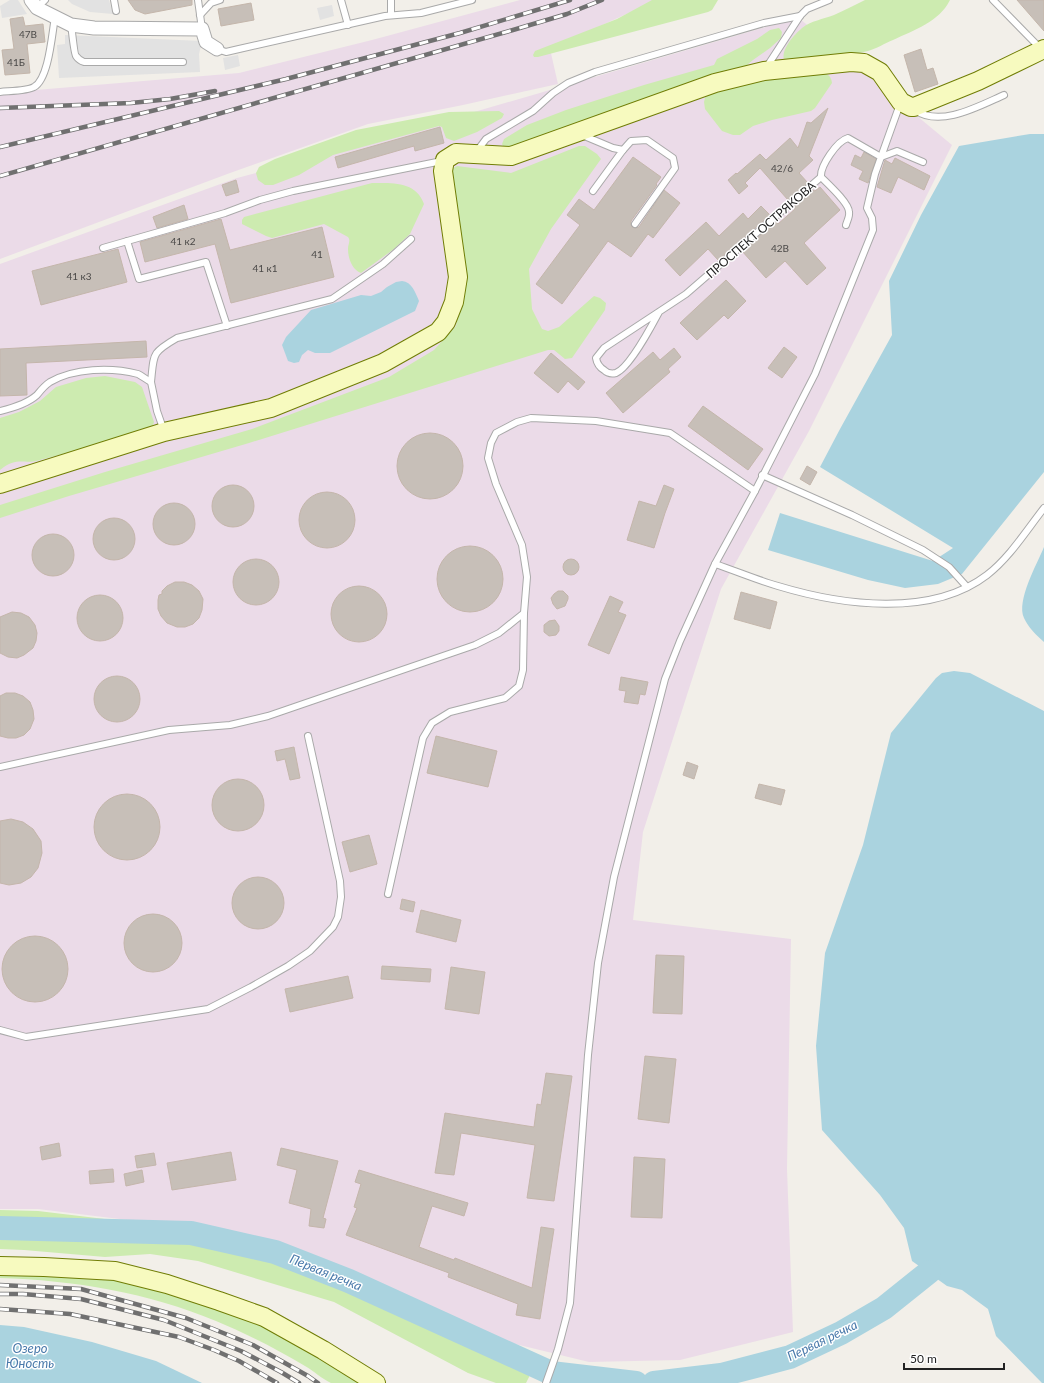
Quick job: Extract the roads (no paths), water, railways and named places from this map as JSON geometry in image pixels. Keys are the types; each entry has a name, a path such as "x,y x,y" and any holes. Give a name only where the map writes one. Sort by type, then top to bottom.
{"street":[{"path":"38,2 55,17 71,25 94,28 202,29 206,42 217,49"},
{"path":"0,484 164,432 271,408 383,363 438,332 446,322 454,302 458,277 443,171 445,160 456,154 511,156 715,83 764,71 832,64 864,63 880,72 906,104 919,106 978,81 1043,50"},
{"path":"0,1266 115,1271 167,1284 264,1317 323,1350 376,1383"}],"lane":[{"path":"114,0 116,11"},
{"path":"198,0 202,29"},
{"path":"200,15 212,3 220,0"},
{"path":"341,0 348,25"},
{"path":"391,0 391,14"},
{"path":"217,49 226,52 391,14 410,15 472,0"},
{"path":"764,71 800,16 807,9 829,0"},
{"path":"993,0 1043,50"},
{"path":"476,154 486,139 532,111 553,93 568,83 594,72 764,23 800,16"},
{"path":"0,92 32,88 38,84 45,72 55,17"},
{"path":"71,25 74,53 76,57 84,62 183,62"},
{"path":"546,1383 558,1350 570,1303 588,1055 598,963 614,877 665,679 715,564 755,491 815,374 874,230 872,218 867,208 875,174 881,157 906,104 916,112 933,117 958,114 1004,95"},
{"path":"577,133 613,148 623,150"},
{"name":"ПРОСПЕКТ ОСТРЯКОВА","path":"659,312 645,338 623,367 615,373 608,373 597,364 596,358 604,348 686,294 821,177 821,173 839,142 848,138 881,157"},
{"path":"593,191 631,141 647,140 673,158 675,168 634,224"},
{"path":"881,157 897,151 923,162"},
{"path":"103,248 225,213 293,190 445,160"},
{"path":"821,177 849,209 850,213 846,225"},
{"path":"164,432 157,411 151,382 154,356 161,348 177,338 332,299 383,264 410,239"},
{"path":"127,241 140,280 206,262 227,326"},
{"path":"0,411 16,407 36,395 43,386 61,377 74,373 108,369 139,375 151,382"},
{"path":"388,894 423,738 432,723 450,712 505,698 519,686 524,670 524,613 527,577 522,545 496,484 488,458 491,443 496,433 517,422 531,418 596,421 670,433 755,491"},
{"path":"762,476 852,515 923,550 949,567 967,587"},
{"path":"715,564 778,586 828,599 866,603 907,603 944,596 967,587 986,575 1010,553 1044,508"},
{"path":"0,767 169,730 230,725 268,716 475,645 499,633 524,613"},
{"path":"0,1030 26,1037 208,1009 251,987 310,951 333,927 338,917 341,897 340,881 308,736"}],"water":[{"path":"1030,134 1044,134 1044,472 962,574 938,584 905,588 868,580 768,550 780,513 933,561 953,548 820,467 892,335 889,281 921,215 959,146"},
{"path":"402,281 411,285 418,298 419,301 415,311 330,353 315,353 308,350 302,355 299,362 294,363 288,361 282,345 286,337 311,310 361,295 371,296 381,292 396,282"},
{"path":"1044,547 1044,642 1028,625 1022,611 1028,582"},
{"path":"954,671 970,673 1044,711 1044,1383 1042,1383 996,1336 988,1309 962,1290 947,1286 912,1261 904,1228 880,1195 822,1130 816,1046 825,953 863,845 891,733 936,678 942,673"},
{"name":"Озеро Юность","path":"0,1325 24,1327 92,1342 156,1361 202,1383 0,1383"}],"waterway":[{"name":"Первая речка","path":"0,1228 191,1233 275,1252 349,1281 551,1373 636,1383"},
{"name":"Первая речка","path":"654,1383 721,1375 790,1357 841,1333 884,1308 929,1272"}],"railway":[{"path":"0,147 286,79 460,33 570,0"},
{"path":"0,176 513,30 567,14 602,0"},
{"path":"0,108 131,103 170,99 215,91"},
{"path":"0,1285 81,1289 186,1318 253,1345 318,1383"},
{"path":"0,1294 23,1294 81,1299 164,1320 241,1351 299,1383"},
{"path":"0,1309 70,1314 179,1337 239,1361 277,1383"}]}
